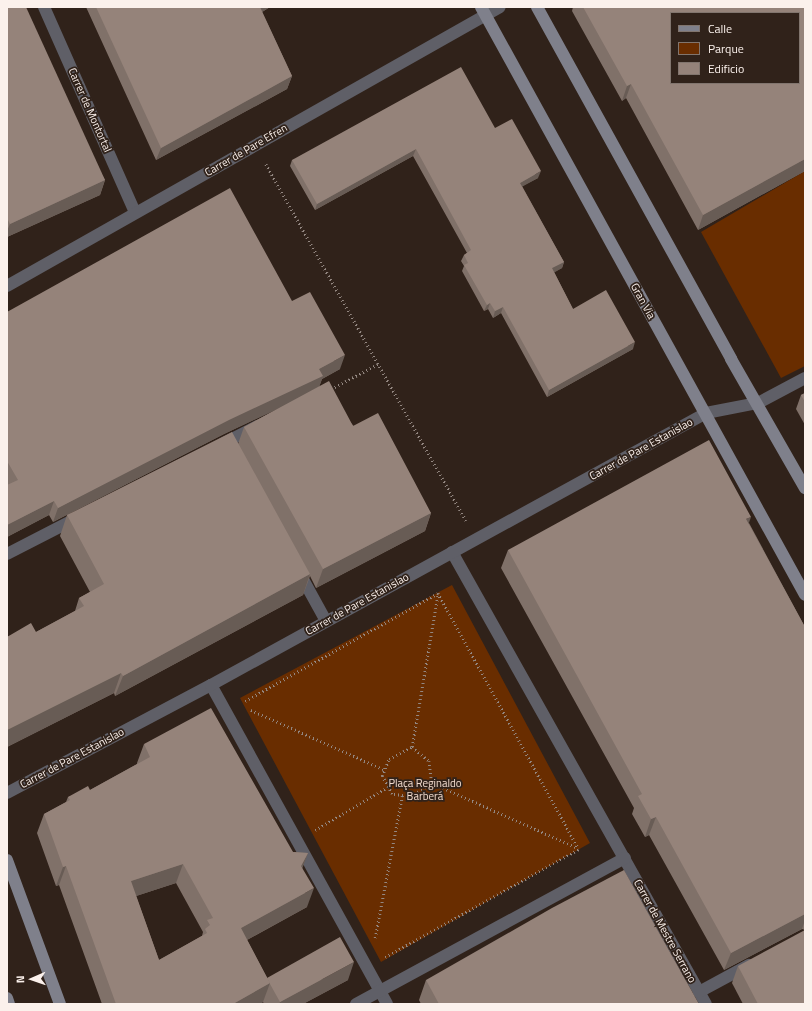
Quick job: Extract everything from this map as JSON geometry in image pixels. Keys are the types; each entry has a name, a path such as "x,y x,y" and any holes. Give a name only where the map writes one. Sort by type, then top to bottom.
{"street":[{"name":"Carrer de Montortal","path":"44,7 135,212"},
{"name":"Carrer de Pare Efren","path":"7,286 483,11 500,7"},
{"path":"537,7 731,359 758,403 805,488"},
{"name":"Gran Via","path":"483,11 805,595"},
{"name":"Carrer de Pare Estanislao","path":"7,793 211,685 706,413 758,403 805,378"},
{"path":"213,449 268,421"},
{"path":"227,441 234,455"},
{"path":"7,554 85,514"},
{"path":"356,1004 625,858 452,552"},
{"path":"292,559 326,622"},
{"path":"211,685 297,840 368,958 380,991 387,1004"},
{"name":"Carrer de Mestre Serrano","path":"625,858 706,1004"},
{"path":"7,860 60,1004"},
{"path":"699,992 759,960"},
{"path":"7,998 9,1004"}],"path":[{"path":"255,144 476,539"},
{"path":"330,390 378,364"},
{"path":"239,704 438,593"},
{"path":"412,747 438,593"},
{"path":"438,593 579,849"},
{"path":"246,708 385,770"},
{"path":"412,747 389,759 382,776 388,787 392,794 411,798 432,783"},
{"path":"412,747 429,761 432,783"},
{"path":"432,783 579,849"},
{"path":"297,840 388,787"},
{"path":"402,796 368,958 375,962 579,849"}],"green space":[{"path":"805,171 805,366 781,378 701,232"},
{"name":"Plaça Reginaldo Barberá","path":"452,585 590,843 381,962 240,698"}],"building":[{"path":"7,7 26,7 105,180 10,224 7,218"},
{"path":"96,7 260,7 292,76 161,148"},
{"path":"583,7 805,7 805,159 703,215 631,84 627,86"},
{"path":"461,67 495,128 512,119 541,171 520,183 564,262 552,268 573,309 606,290 635,342 549,390 503,307 495,311 490,303 487,305 464,265 468,263 464,255 471,250 416,149 317,204 292,160"},
{"path":"230,188 292,301 310,292 345,355 319,369 323,376 229,420 58,508 54,501 7,525 7,485 18,480 7,461 7,312"},
{"path":"329,381 353,426 378,413 431,513 323,569 244,427"},
{"path":"805,393 805,402 801,395"},
{"path":"232,432 310,574 123,676 121,673 7,730 7,637 31,623 36,632 84,606 79,598 104,584 67,515"},
{"path":"709,440 751,517 746,519 805,627 805,914 731,953 656,817 651,819 638,796 642,794 508,550"},
{"path":"211,708 293,852 308,853 301,866 314,888 241,928 270,983 233,1004 116,1004 66,866 63,867 44,814 70,800 68,797 88,786 90,790 150,757 144,744","holes":["183,864 213,918 207,920 210,925 205,929 207,933 159,960 131,881"]},
{"path":"624,870 699,1004 439,1004 426,980 552,908"},
{"path":"805,930 805,1004 758,1004 738,966"},
{"path":"340,937 354,962 280,1002 267,978"}]}
